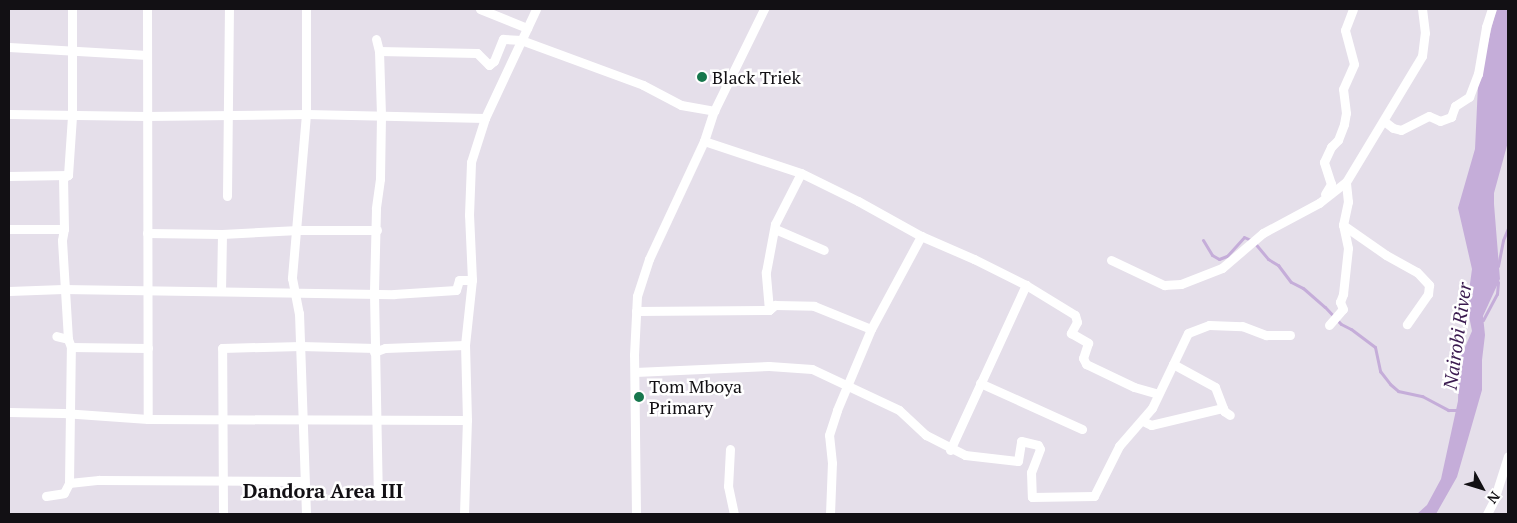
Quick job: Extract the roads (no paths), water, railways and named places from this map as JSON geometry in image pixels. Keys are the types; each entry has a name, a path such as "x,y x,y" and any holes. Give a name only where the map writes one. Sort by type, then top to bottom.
{"street":[{"path":"68,175 72,116 72,9"},
{"path":"146,9 149,292 148,418"},
{"path":"226,196 229,9"},
{"path":"306,9 306,114 298,230 293,255 294,292 299,313 301,346 306,514"},
{"path":"480,9 527,28"},
{"path":"464,514 467,420 465,345 472,280 469,215 470,162 485,118 536,9"},
{"path":"636,514 634,372 637,296 649,259 704,141 714,111 764,9"},
{"path":"1320,203 1331,184 1324,162 1331,147 1338,140 1346,113 1343,89 1354,64 1345,30 1354,9"},
{"path":"1111,260 1164,285 1181,284 1222,268 1263,233 1320,203 1346,182 1422,56 1425,33 1422,9"},
{"path":"1384,121 1393,128 1401,130 1429,116 1440,121 1451,117 1455,106 1469,97 1478,74 1486,27 1492,9"},
{"path":"376,39 379,51 381,115 374,293 378,496"},
{"path":"379,51 477,53 489,65 494,61 503,39 521,40 643,85 682,104 714,111"},
{"path":"9,47 147,55"},
{"path":"9,114 146,116 306,114 485,118"},
{"path":"704,141 801,173 858,201 921,236 974,259 1026,285 1076,317 1077,322 1071,333 1088,343 1083,358 1086,364 1134,387 1158,394"},
{"path":"769,310 766,272 775,229 801,173"},
{"path":"9,176 68,175"},
{"path":"46,496 64,493 69,483 69,343 63,289 62,240 64,230 63,178 68,175"},
{"path":"1334,321 1343,309 1340,302 1343,294 1348,248 1342,225 1348,202 1346,182"},
{"path":"1342,225 1386,255 1417,272 1429,285 1428,294 1407,324"},
{"path":"9,229 64,230"},
{"path":"775,229 824,250"},
{"path":"148,233 222,234 298,230 376,230"},
{"path":"220,291 222,234"},
{"path":"830,514 832,463 829,435 837,410 848,388 871,329 921,236"},
{"path":"9,291 63,289 149,292 220,291 394,294 456,290 459,280 472,280"},
{"path":"950,450 1026,285"},
{"path":"636,311 769,310 775,305 814,306 871,329"},
{"path":"634,372 769,366 812,369 848,388 899,410 926,435 950,450 965,455 1018,461 1021,441 1038,445 1040,449 1031,472 1032,497 1094,496 1119,446 1135,425 1143,420 1158,394 1188,333 1209,324 1242,326 1266,335 1290,336"},
{"path":"56,336 69,343 148,348"},
{"path":"223,514 224,418 222,348 301,346 374,350 465,345"},
{"path":"1143,420 1151,425 1226,412 1215,387 1173,364"},
{"path":"980,383 1082,429"},
{"path":"9,412 148,418 467,420"},
{"path":"730,449 728,486 734,514"},
{"path":"1487,514 1494,500 1508,456"},
{"path":"69,483 100,480 304,481"}],"waterway":[{"path":"1498,266 1503,240 1508,228"},
{"path":"1203,240 1212,255 1219,259 1227,256 1244,237 1253,241 1268,259 1278,265 1291,282 1303,288 1341,324 1375,347 1380,371 1398,391 1422,396 1448,410 1461,410"},
{"path":"1483,320 1497,294 1498,282"}],"place":[{"name":"Black Triek","path":"702,77"},
{"name":"Tom Mboya Primary","path":"639,397"}],"district":[{"name":"Dandora Area III","path":"323,490"}],"water label":[{"name":"Nairobi River","path":"1457,336"}]}
